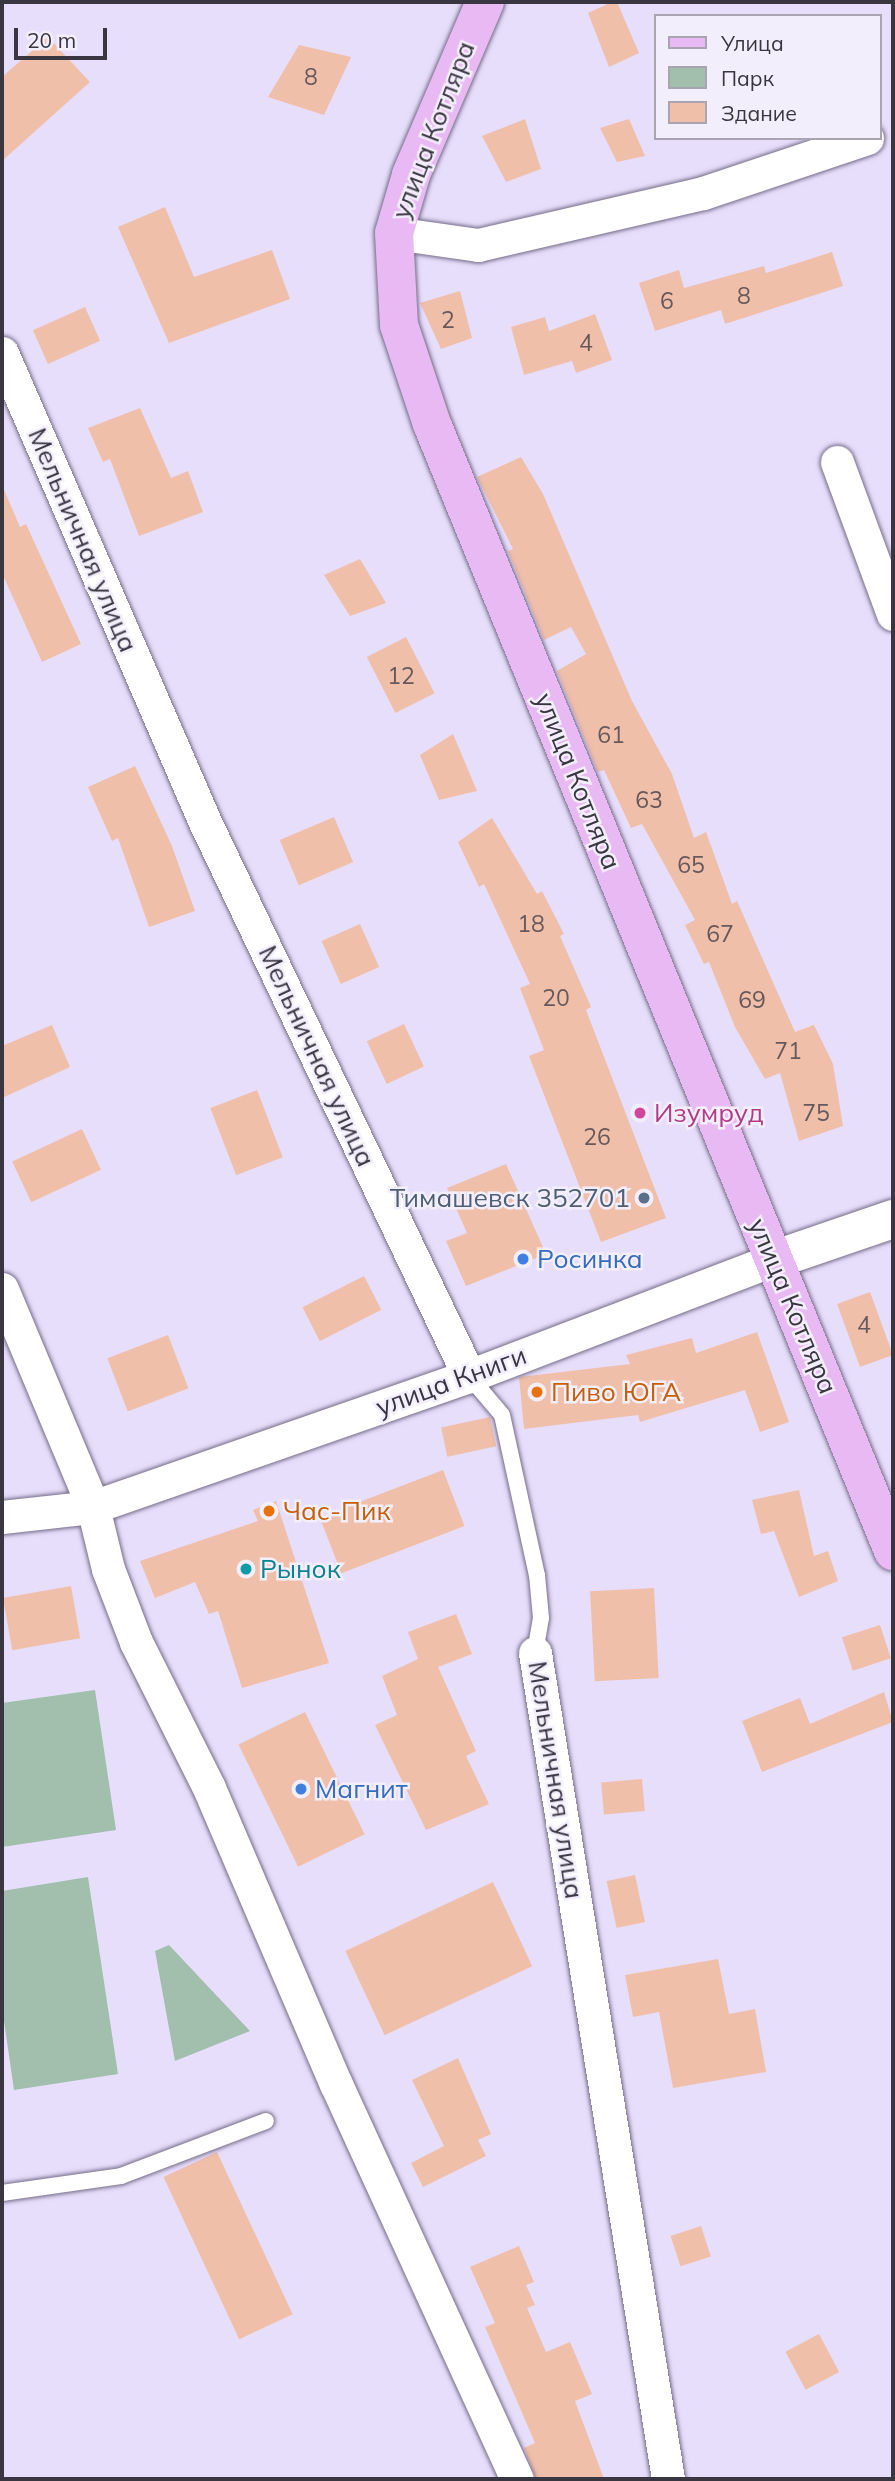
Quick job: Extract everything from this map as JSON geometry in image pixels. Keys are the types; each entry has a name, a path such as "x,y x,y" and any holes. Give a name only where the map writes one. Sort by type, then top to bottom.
{"main road":[{"name":"улица Котляра","path":"485,2 411,175 394,233 400,325 432,424 893,1551"}],"street":[{"path":"394,233 478,245 703,193 861,140"},
{"name":"Мельничная улица","path":"2,353 205,822 469,1376"},
{"path":"837,462 893,614"},
{"name":"улица Книги","path":"2,1517 93,1507 469,1376 773,1260 893,1219"},
{"path":"2,1289 93,1507 108,1569 136,1642 209,1788 336,2084 517,2479"},
{"name":"Мельничная улица","path":"535,1653 668,2479"}],"lane":[{"name":"Мельничная улица","path":"469,1376 502,1415 537,1574 541,1618 535,1653"},
{"path":"2,2193 121,2176 266,2121"}],"green space":[{"path":"95,1690 116,1830 2,1847 2,1703"},
{"path":"88,1877 118,2074 14,2090 2,2007 2,1891"},
{"path":"169,1945 250,2031 175,2061 155,1951"}],"building":[{"path":"617,2 639,53 609,67 588,13"},
{"path":"48,37 90,82 2,161 2,77"},
{"path":"299,45 351,57 324,115 268,97"},
{"path":"525,119 541,169 506,182 482,136"},
{"path":"629,119 645,156 617,162 600,128"},
{"path":"165,207 194,277 272,250 290,299 169,343 118,227"},
{"path":"832,252 843,286 725,324 721,310 655,331 639,283 679,270 684,288 764,266 766,273"},
{"path":"460,291 472,338 441,349 420,303"},
{"path":"85,307 100,341 48,364 33,330"},
{"path":"595,314 612,360 576,373 572,361 524,375 511,327 545,317 549,331"},
{"path":"140,408 171,478 188,471 203,512 139,536 110,459 103,462 88,428"},
{"path":"521,457 543,494 632,701 672,774 694,838 706,832 732,904 737,901 795,1032 814,1025 833,1064 843,1126 799,1141 780,1073 765,1079 735,1027 709,962 704,964 685,925 695,920 642,824 631,828 604,770 598,772 557,671 586,654 571,627 544,640 508,551 513,549 477,477"},
{"path":"2,485 20,527 26,524 81,644 42,662 2,573"},
{"path":"360,559 386,603 350,616 324,575"},
{"path":"406,637 435,693 395,713 367,657"},
{"path":"453,734 477,791 439,800 420,755"},
{"path":"135,766 172,846 195,911 149,927 118,838 112,841 88,787"},
{"path":"334,817 353,862 299,885 280,840"},
{"path":"492,818 537,894 542,891 564,934 560,936 591,1007 586,1010 666,1218 601,1242 529,1056 544,1050 520,988 530,984 484,884 479,887 458,842"},
{"path":"360,924 379,967 341,984 322,941"},
{"path":"404,1024 424,1067 387,1084 367,1041"},
{"path":"52,1025 70,1067 2,1098 2,1046"},
{"path":"257,1090 283,1157 236,1175 210,1108"},
{"path":"82,1129 101,1170 31,1202 12,1162"},
{"path":"506,1164 546,1254 466,1286 446,1241 467,1233 447,1188"},
{"path":"364,1276 381,1310 320,1341 303,1307"},
{"path":"870,1292 893,1355 860,1367 837,1304"},
{"path":"757,1332 789,1422 760,1432 745,1390 640,1422 638,1415 524,1429 519,1377 630,1364 626,1355 692,1338 696,1353"},
{"path":"168,1335 188,1388 128,1412 107,1358"},
{"path":"490,1417 496,1446 447,1457 441,1427"},
{"path":"443,1470 465,1526 341,1573 320,1517"},
{"path":"799,1490 814,1556 828,1551 838,1581 799,1597 774,1531 761,1534 752,1500"},
{"path":"276,1501 329,1663 242,1688 218,1611 209,1614 195,1582 155,1598 140,1561 258,1521 253,1510"},
{"path":"71,1586 80,1638 12,1650 3,1598"},
{"path":"654,1588 659,1678 595,1681 590,1591"},
{"path":"456,1614 472,1654 438,1667 476,1751 466,1756 489,1804 426,1830 375,1725 397,1715 382,1676 418,1659 408,1632"},
{"path":"880,1625 891,1658 853,1671 842,1637"},
{"path":"884,1692 893,1722 762,1772 742,1721 800,1698 810,1724"},
{"name":"Магнит","path":"305,1712 365,1834 298,1867 238,1744"},
{"path":"642,1779 645,1811 604,1814 601,1783"},
{"path":"635,1875 645,1922 617,1928 607,1881"},
{"path":"493,1882 532,1966 385,2035 345,1951"},
{"path":"718,1959 729,2014 755,2009 766,2072 673,2088 659,2012 633,2017 625,1975"},
{"path":"458,2058 491,2134 478,2140 486,2156 423,2187 411,2163 444,2146 412,2080"},
{"path":"217,2152 293,2314 239,2339 164,2177"},
{"path":"701,2226 711,2256 680,2266 671,2236"},
{"path":"519,2246 534,2282 526,2285 535,2305 527,2308 546,2352 570,2342 592,2394 575,2401 604,2479 536,2479 524,2448 535,2443 485,2327 495,2323 470,2267"},
{"path":"819,2334 839,2372 806,2390 785,2352"}],"place":[{"name":"Изумруд","path":"640,1113"},
{"name":"Тимашевск 352701","path":"644,1198"},
{"name":"Росинка","path":"523,1259"},
{"name":"Пиво ЮГА","path":"537,1392"},
{"name":"Час-Пик","path":"269,1511"},
{"name":"Рынок","path":"246,1569"},
{"name":"Магнит","path":"301,1789"}]}
